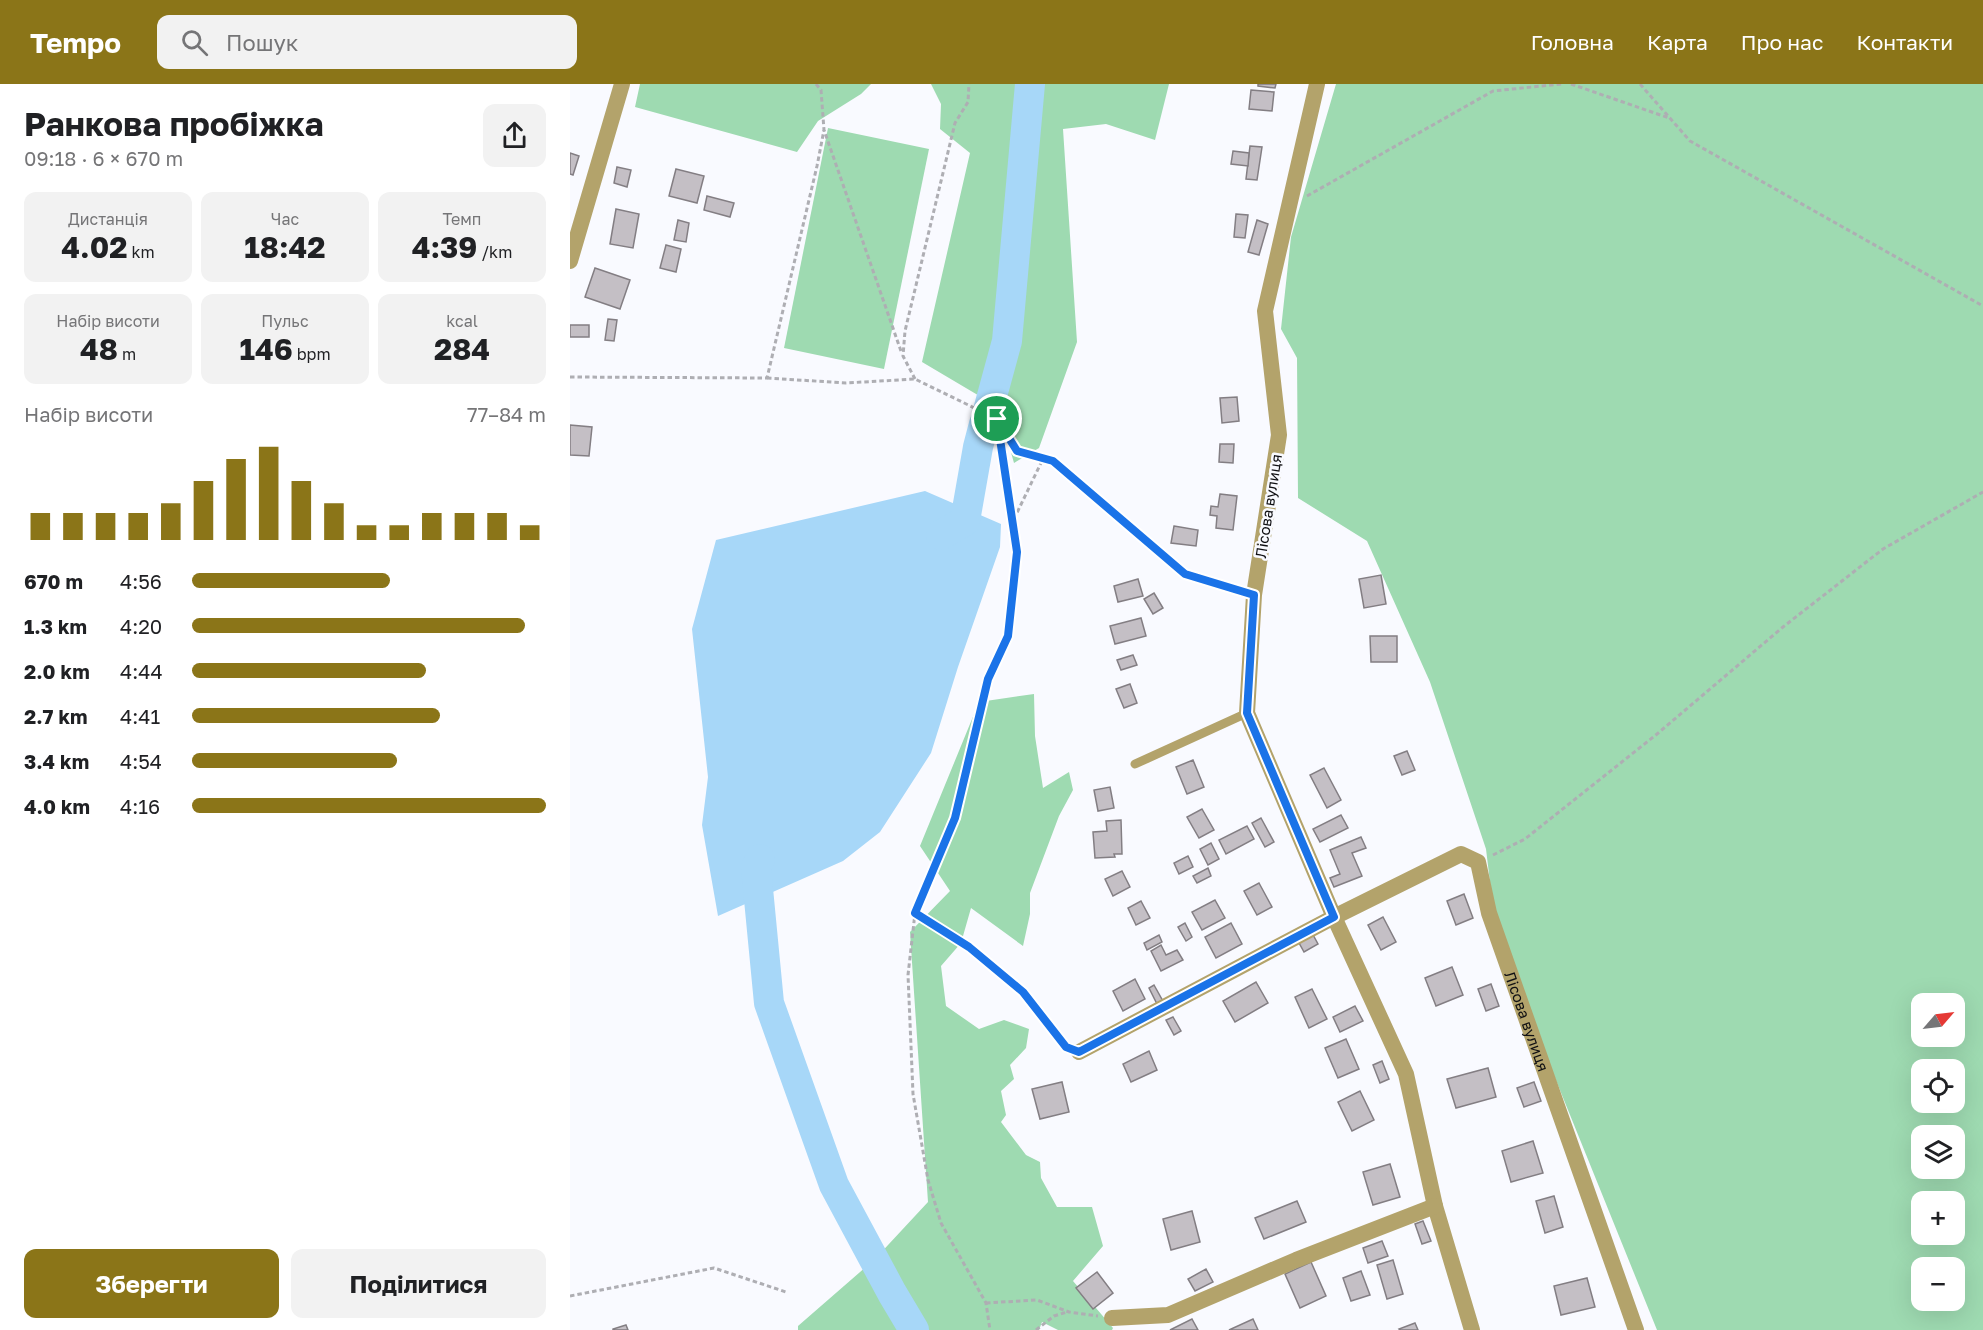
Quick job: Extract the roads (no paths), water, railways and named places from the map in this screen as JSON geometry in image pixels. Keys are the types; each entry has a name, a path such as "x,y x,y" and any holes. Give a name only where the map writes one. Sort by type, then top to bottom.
{"street":[{"path":"570,261 622,84"},
{"name":"Лісова вулиця","path":"1317,84 1265,311 1279,435 1254,595 1247,713 1334,917 1406,1074 1435,1206 1472,1330"},
{"name":"Лісова вулиця","path":"1334,917 1461,854 1478,862 1490,914 1636,1330"},
{"path":"1079,1052 1334,917"},
{"path":"1112,1318 1168,1315 1296,1260 1435,1206"}],"lane":[{"path":"1053,461 1185,574 1254,595"},
{"path":"1135,764 1247,713"}],"water":[{"path":"925,491 1001,524 1000,547 931,753 880,832 843,861 718,916 702,825 708,777 692,629 716,540"}],"waterway":[{"path":"989,407 1007,341 1030,84"},
{"path":"941,535 965,521 984,424"},
{"path":"760,859 756,868 769,1003 834,1185 914,1330"}]}
